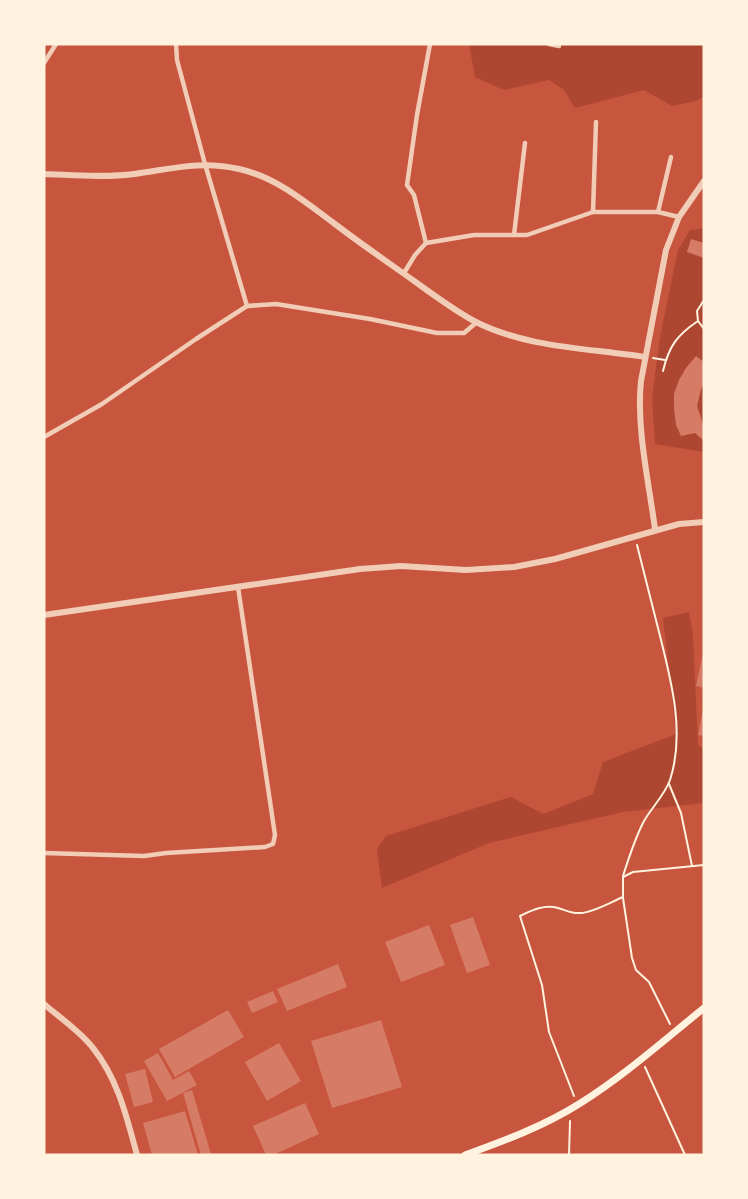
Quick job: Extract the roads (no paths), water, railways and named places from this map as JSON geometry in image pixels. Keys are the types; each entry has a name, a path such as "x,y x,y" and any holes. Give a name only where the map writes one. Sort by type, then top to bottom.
{"main road":[{"path":"465,1155 511,1137 578,1105 614,1081 704,1008"}],"street":[{"path":"44,63 56,44"},
{"path":"176,44 177,60 205,164 247,306"},
{"path":"426,243 414,195 407,185 430,44"},
{"path":"549,44 559,46"},
{"path":"593,212 596,122"},
{"path":"514,235 525,143"},
{"path":"658,212 671,158"},
{"path":"44,174 106,176 205,164 239,169 268,179 300,197 404,274 477,322 548,344 645,357"},
{"path":"655,529 639,409 640,388 666,250 679,217 704,181"},
{"path":"404,274 426,243 474,235 527,235 593,212 658,212 679,217"},
{"path":"44,437 135,383 247,306 276,303 437,333 464,333 477,322"},
{"path":"44,615 384,567 466,570 514,567 555,559 655,529 704,523"},
{"path":"44,853 144,856 265,848 273,844 275,835 238,587"},
{"path":"44,1003 93,1048 105,1067 127,1117 137,1155"}]}
